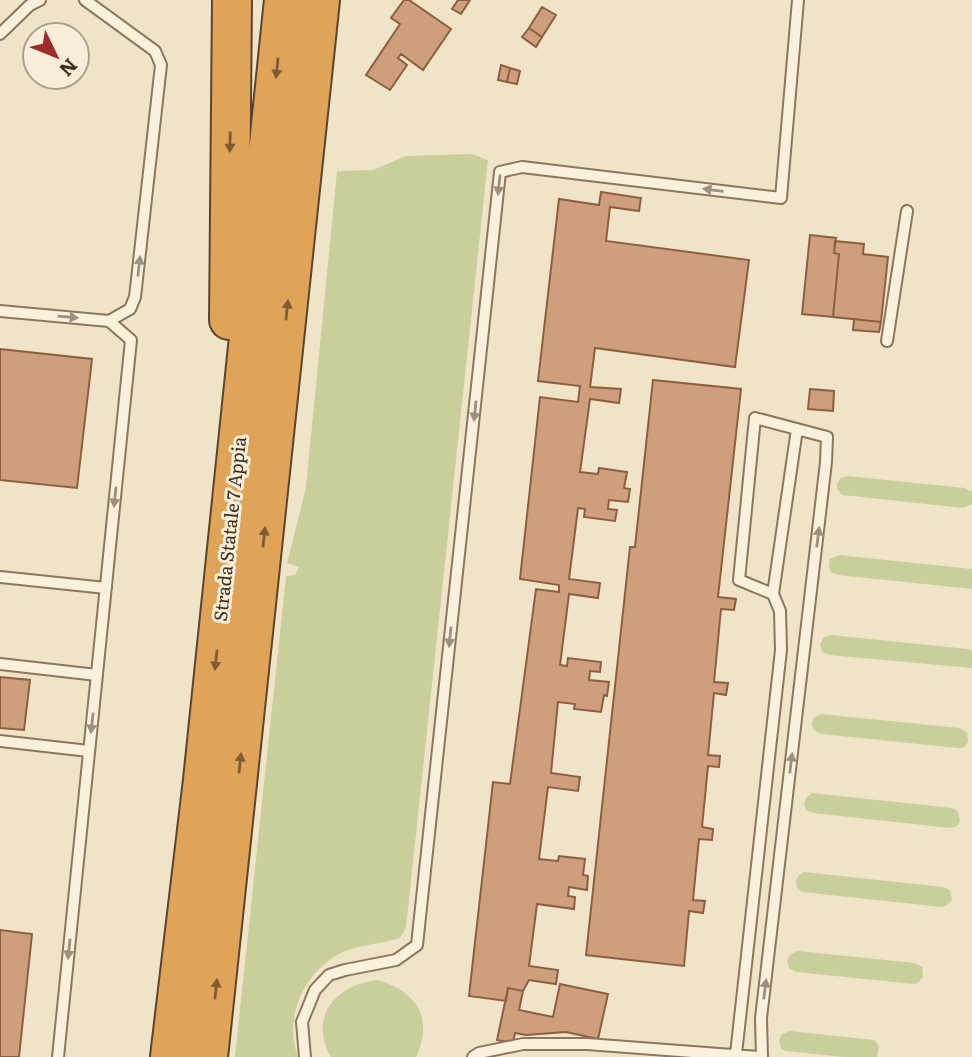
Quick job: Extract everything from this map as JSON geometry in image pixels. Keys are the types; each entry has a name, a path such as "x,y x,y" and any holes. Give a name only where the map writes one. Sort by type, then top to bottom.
{"highway":[{"path":"231,515 228,370 232,0"},
{"name":"Strada Statale 7 Appia","path":"170,1057 203,780 284,0"},
{"name":"Strada Statale 7 Appia","path":"208,1057 320,0"}],"lane":[{"path":"0,34 30,5 40,0"},
{"path":"0,311 109,321 130,309 135,297 161,65 155,51 85,0"},
{"path":"305,1057 303,1022 315,989 329,975 396,960 417,945 500,172 522,167 781,198 798,0"},
{"path":"887,341 907,211"},
{"path":"58,1057 131,340 109,321"},
{"path":"473,1057 479,1053 523,1044 587,1044 760,1057 761,1018 827,437 755,418 739,580 773,594"},
{"path":"736,1054 781,650 780,611 773,594 797,429"},
{"path":"0,577 106,587"},
{"path":"0,664 97,675"},
{"path":"0,741 89,751"}],"green space":[{"path":"472,154 488,160 406,928 400,938 337,955 314,974 299,1000 295,1014 294,1043 298,1057 235,1057 286,576 295,575 299,567 287,563 306,487 337,171 373,170 406,156"},
{"path":"848,476 965,488 972,492 972,504 963,508 843,495 837,485 841,478"},
{"path":"839,555 972,569 972,589 838,575 831,572 829,567 830,559"},
{"path":"831,635 968,649 972,651 972,668 829,655 822,652 820,644 824,637"},
{"path":"820,714 960,728 967,732 968,742 963,748 958,748 821,734 812,726 814,718"},
{"path":"812,793 952,808 958,811 960,821 957,826 950,828 813,813 806,810 804,805 806,798"},
{"path":"804,872 943,887 950,890 952,900 941,907 802,892 796,882 798,876"},
{"path":"798,951 915,963 922,967 923,977 913,984 796,972 789,968 787,960 791,954"},
{"path":"377,980 402,991 418,1008 423,1030 416,1057 331,1057 323,1028 330,1005 349,988"},
{"path":"790,1031 874,1040 879,1046 877,1057 843,1057 785,1051 779,1040 782,1034"}],"building":[{"path":"404,0 409,0 451,29 423,70 401,54 398,58 407,65 390,90 366,75 400,24 391,18"},
{"path":"458,0 470,0 461,14 452,9"},
{"path":"542,7 556,15 542,37 529,28"},
{"path":"529,28 542,37 536,47 522,37"},
{"path":"501,65 510,68 507,82 498,80"},
{"path":"510,68 520,71 517,84 507,82"},
{"path":"601,192 641,198 639,211 610,207 606,241 749,260 735,367 595,348 590,387 621,389 619,403 590,399 580,472 598,474 599,468 627,472 624,488 630,489 628,502 609,500 608,509 617,510 615,521 584,517 585,509 578,508 569,579 600,583 598,598 569,594 560,665 567,666 568,658 601,662 600,672 590,671 589,680 609,682 601,712 574,709 575,704 558,702 551,773 580,777 578,791 548,787 539,859 558,861 559,856 585,859 583,875 588,876 587,890 569,887 568,896 575,897 574,909 537,904 529,966 558,970 556,984 529,980 523,991 508,988 506,1001 469,996 493,782 510,784 536,589 559,592 559,585 520,579 540,397 578,402 580,386 538,381 559,199 599,205"},
{"path":"810,235 836,238 834,253 839,254 833,317 802,314"},
{"path":"835,241 864,244 863,254 888,257 881,322 833,317 839,254 834,253"},
{"path":"854,319 881,322 879,332 853,330"},
{"path":"0,349 92,359 77,488 0,480"},
{"path":"653,380 741,389 718,597 736,599 734,610 721,609 714,682 728,683 726,695 714,693 708,755 720,756 719,767 708,766 702,827 713,829 712,840 699,839 693,900 705,901 703,913 689,911 684,966 586,955 630,547 635,547"},
{"path":"810,389 834,391 833,411 808,409"},
{"path":"0,677 30,680 24,730 0,728"},
{"path":"0,930 32,934 19,1057 0,1057"},
{"path":"560,984 608,994 598,1039 566,1032 526,1035 515,1033 513,1043 497,1040 508,988 523,991 519,1010 553,1017"}]}
